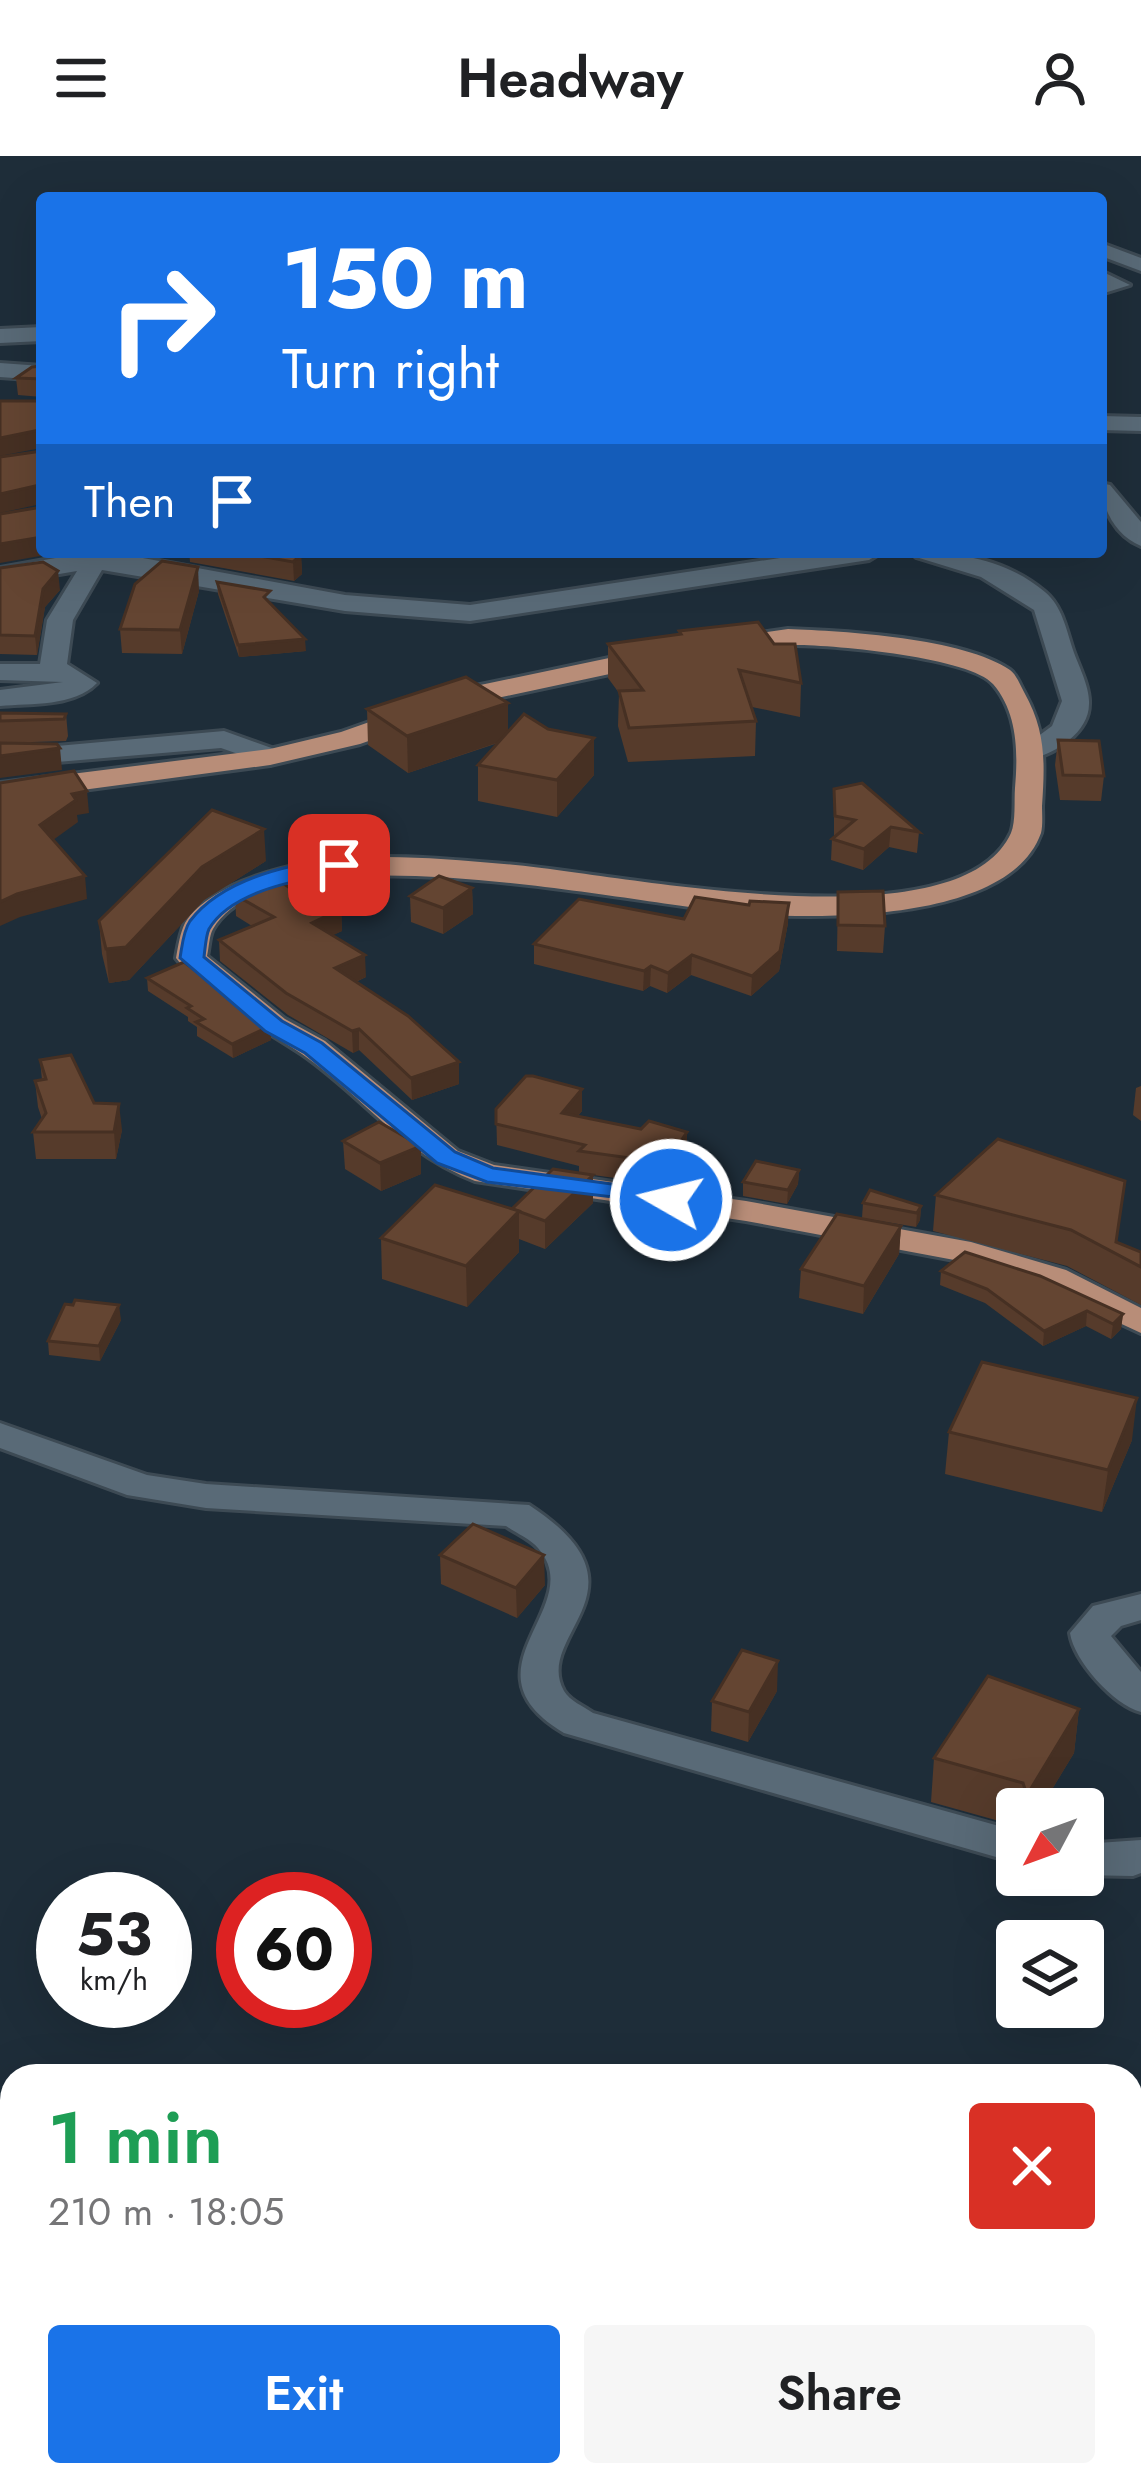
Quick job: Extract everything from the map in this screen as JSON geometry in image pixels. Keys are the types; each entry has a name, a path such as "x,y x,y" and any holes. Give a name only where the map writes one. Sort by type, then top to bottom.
{"main road":[{"path":"0,792 271,757 350,738 476,694 686,651 788,638 850,639 954,657 1002,676 1025,718 1032,752 1026,832 1004,861 967,886 891,903 751,905 509,873 339,865 303,869 236,894 199,926 191,958 274,1026 314,1048 446,1158 487,1174 746,1211 971,1253 1053,1278 1141,1322"}],"street":[{"path":"1107,251 1141,265"},
{"path":"0,337 36,334"},
{"path":"0,370 36,373"},
{"path":"1107,423 1141,424"},
{"path":"1107,497 1141,538"},
{"path":"0,576 95,561 159,566 345,603 470,613 830,558"},
{"path":"943,558 998,576 1035,595 1046,607 1076,701 1075,716 1053,742 1032,752"},
{"path":"52,672 60,620 95,561"},
{"path":"0,672 73,674 83,685 65,692 0,698"},
{"path":"0,754 57,754 224,739 271,757"},
{"path":"0,1436 141,1486 206,1496 515,1514 537,1525 556,1544 569,1576 564,1616 543,1649 537,1675 547,1702 578,1723 996,1841"},
{"path":"1141,1607 1107,1616 1090,1633 1092,1645 1141,1698"},
{"path":"1104,1860 1141,1856"}],"building":[{"path":"36,367 36,379 16,378"},
{"path":"0,401 36,401 36,431 0,438"},
{"path":"36,452 36,486 0,494 0,457"},
{"path":"36,508 36,538 0,544 0,514"},
{"path":"162,561 198,567 180,630 120,629 135,584"},
{"path":"43,562 58,571 43,589 35,636 0,635 0,568"},
{"path":"217,582 270,591 264,597 305,639 238,645"},
{"path":"758,622 774,644 795,644 801,683 739,670 756,721 629,728 619,691 643,690 608,644"},
{"path":"466,677 508,703 407,736 367,709"},
{"path":"0,713 66,714 64,719 0,721"},
{"path":"524,714 548,729 594,738 557,780 478,765"},
{"path":"1058,740 1099,741 1104,776 1063,775"},
{"path":"0,743 57,744 60,748 0,756"},
{"path":"74,771 87,791 72,794 76,800 40,825 85,876 0,902 0,783"},
{"path":"862,783 919,832 891,827 864,849 832,839 855,820 835,816 834,789"},
{"path":"212,810 264,829 202,867 126,947 106,949 99,921"},
{"path":"272,876 299,894 306,891 341,909 312,923 365,955 335,968 408,1016 459,1062 411,1078 359,1029 352,1031 286,993 219,940 274,917 235,895"},
{"path":"439,876 472,888 443,908 410,896"},
{"path":"883,891 885,926 838,925 838,892"},
{"path":"695,897 749,905 750,901 789,903 780,951 752,976 692,955 668,973 534,944 579,899 684,919"},
{"path":"184,962 270,1026 232,1044 196,1022 204,1019 187,1008 191,1006 147,978"},
{"path":"71,1055 94,1103 119,1104 114,1132 33,1132 46,1113 35,1081 46,1079 40,1060"},
{"path":"526,1076 582,1089 562,1113 641,1129 649,1121 687,1132 666,1163 579,1151 585,1145 496,1124 496,1109"},
{"path":"379,1122 421,1146 380,1163 343,1141"},
{"path":"998,1139 1125,1181 1116,1242 1141,1252 1141,1267 1071,1230 936,1195"},
{"path":"756,1161 799,1170 788,1190 743,1182"},
{"path":"553,1169 593,1175 545,1221 512,1209"},
{"path":"435,1185 519,1211 466,1266 381,1238"},
{"path":"870,1190 921,1206 917,1213 863,1203"},
{"path":"837,1214 901,1226 864,1286 801,1269"},
{"path":"965,1252 1040,1276 1123,1314 1113,1324 1087,1311 1044,1331 987,1289 941,1271"},
{"path":"75,1300 119,1305 99,1346 48,1341 65,1304 73,1305"},
{"path":"982,1362 1137,1398 1108,1470 949,1432"},
{"path":"473,1524 544,1555 516,1588 440,1555"},
{"path":"742,1650 778,1661 749,1712 712,1701"},
{"path":"988,1676 1079,1709 1031,1788 934,1758"}],"route":[{"path":"339,865 303,869 236,894 199,926 191,958 218,985 274,1026 314,1048 446,1158 487,1174 545,1185 671,1200"}]}
